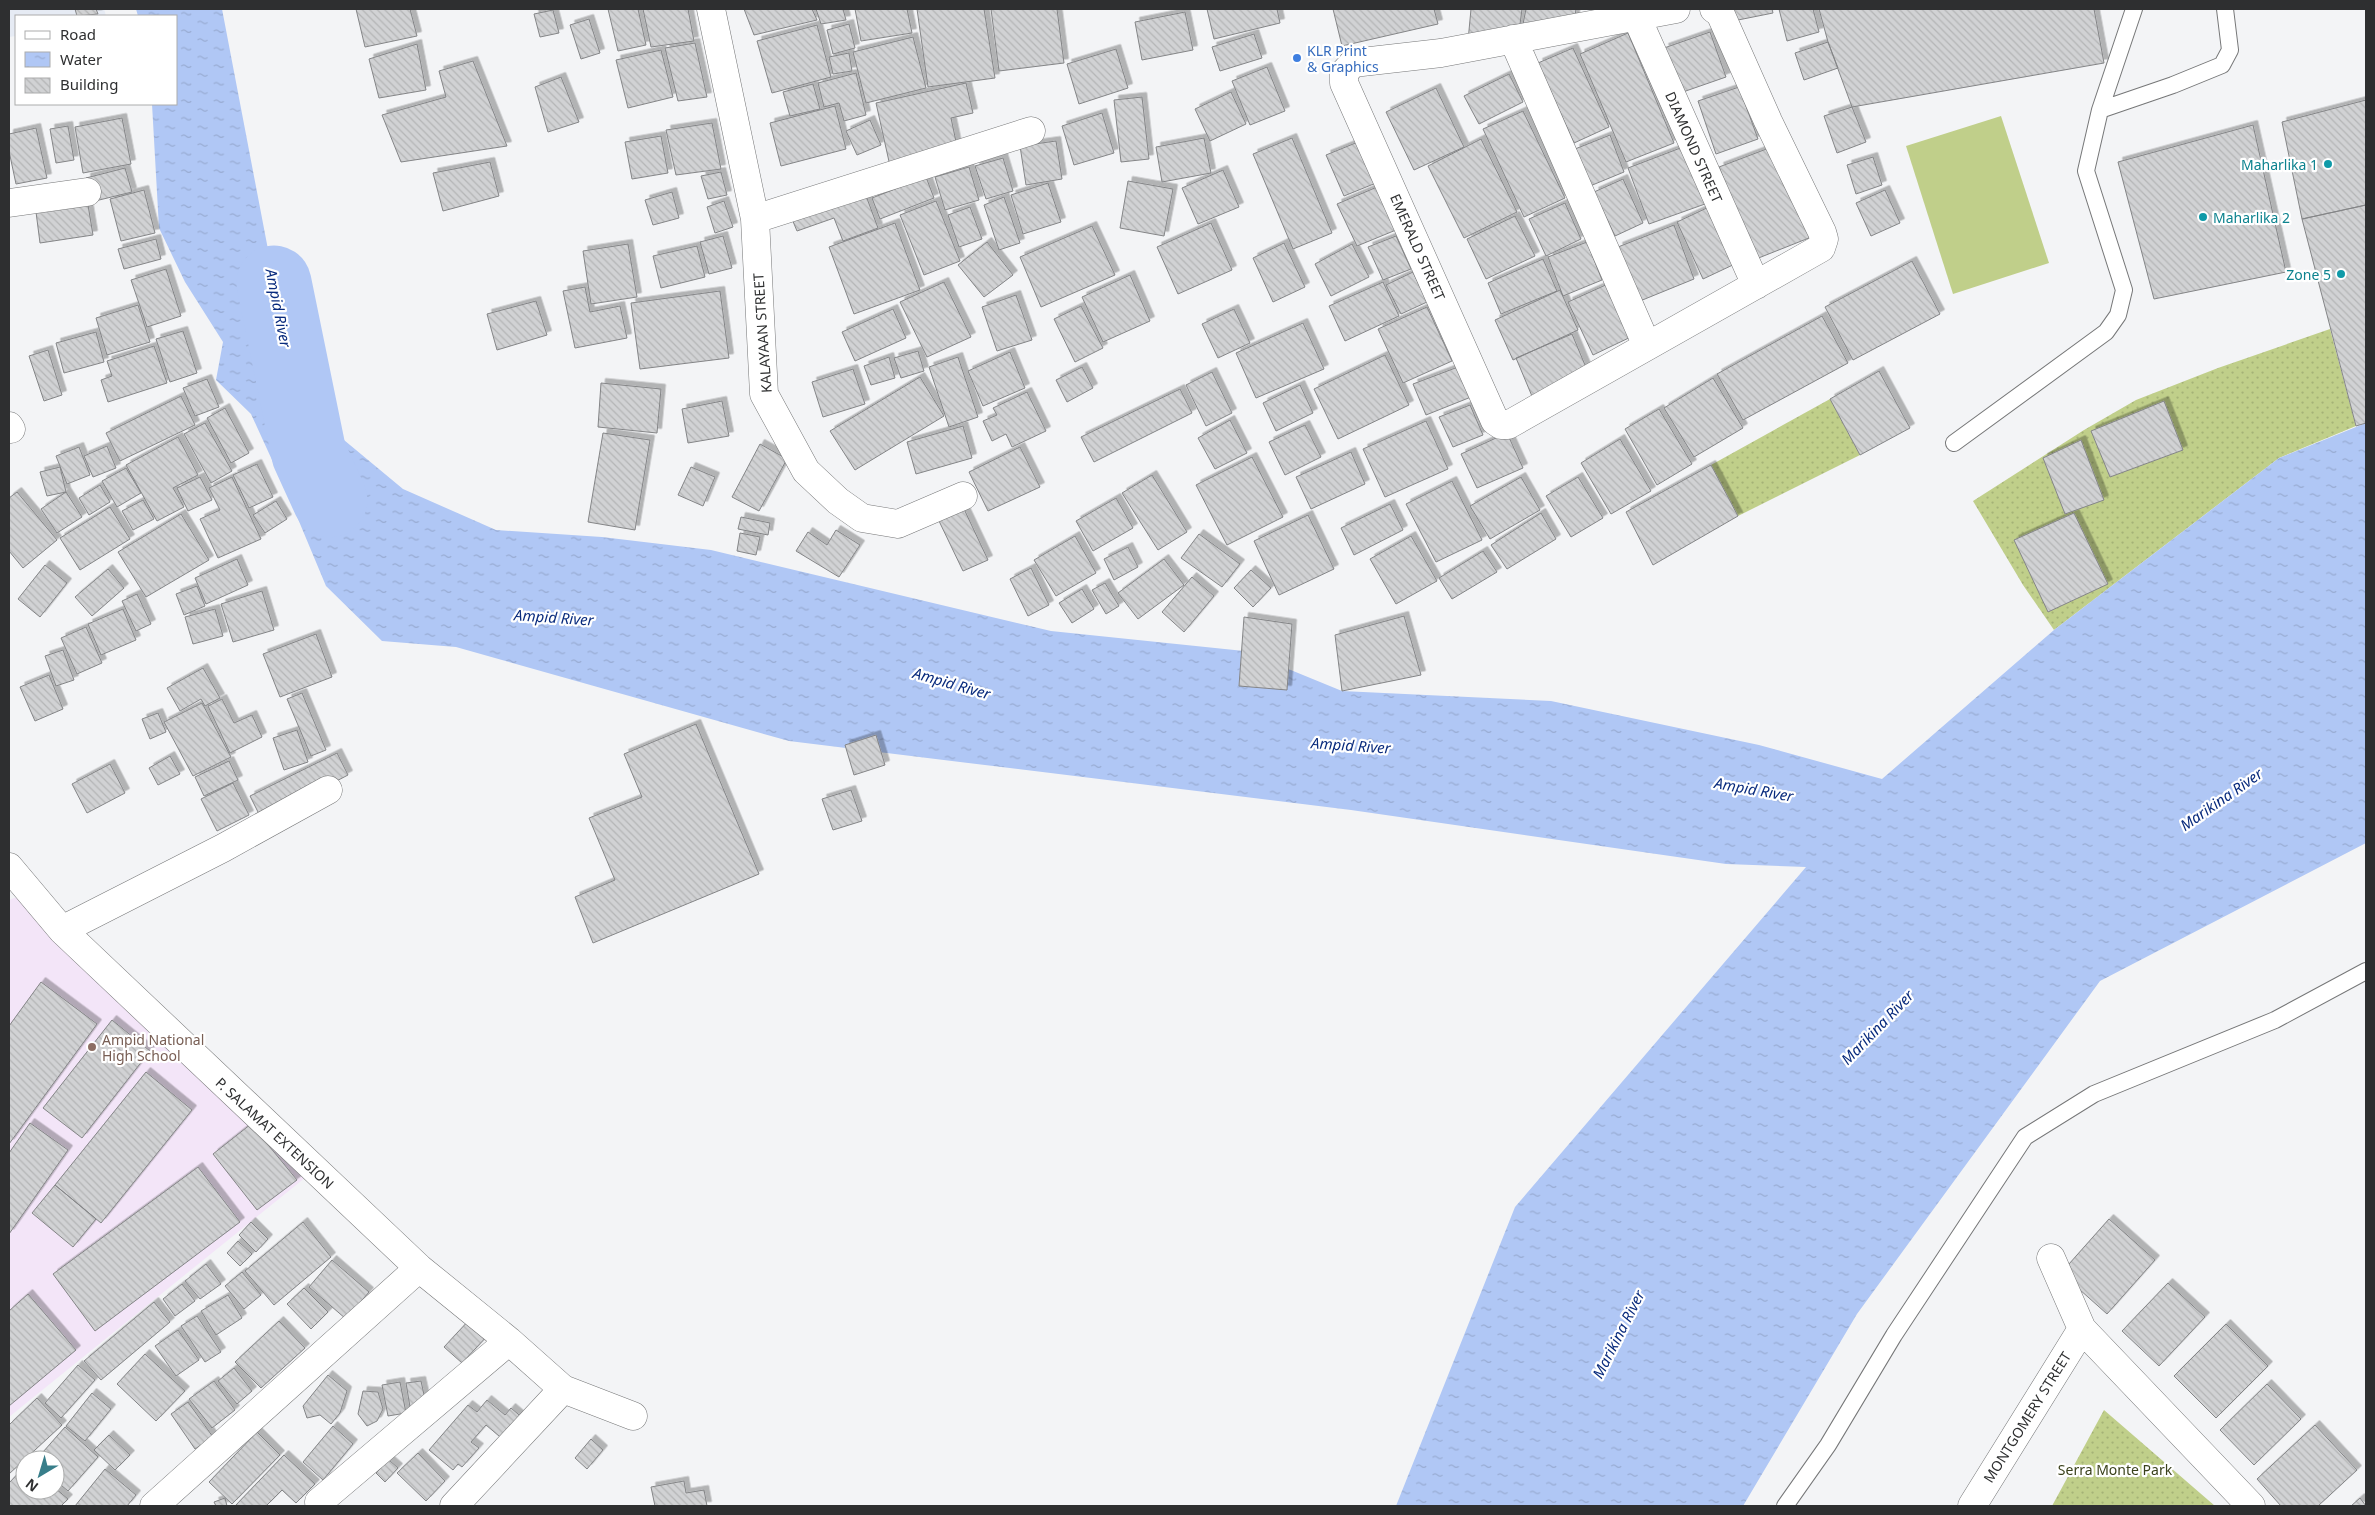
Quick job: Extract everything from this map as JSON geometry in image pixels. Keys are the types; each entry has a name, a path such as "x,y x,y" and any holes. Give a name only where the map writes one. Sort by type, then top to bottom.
{"street":[{"name":"KALAYAAN STREET","path":"711,9 755,219 764,394 806,471 838,501 862,518 898,524 963,496"},
{"path":"1676,9 1634,12 1513,39 1647,346 1821,248 1824,239 1768,121 1720,13 1714,9"},
{"name":"DIAMOND STREET","path":"1634,12 1756,285"},
{"name":"EMERALD STREET","path":"1513,39 1441,53 1353,63 1344,73 1344,83 1496,421 1501,425 1508,425 1647,346"},
{"path":"755,219 1031,131"},
{"path":"9,203 87,192"},
{"path":"62,930 223,848 328,790"},
{"name":"P. SALAMAT EXTENSION","path":"9,867 62,930 419,1268 509,1341 563,1389"},
{"path":"2051,1258 2082,1329 2251,1506"},
{"path":"154,1506 419,1268"},
{"name":"MONTGOMERY STREET","path":"1972,1506 2082,1329"},
{"path":"319,1502 509,1341"},
{"path":"454,1506 563,1389 633,1416"}],"lane":[{"path":"1954,443 2106,332 2118,316 2124,290 2086,171 2100,110 2134,9"},
{"path":"2100,110 2173,85 2222,65 2230,50 2224,9"},
{"path":"1785,1506 1828,1445 1894,1335 2026,1137 2094,1094 2275,1020 2366,971"}],"shaded area":[{"path":"9,9 104,9 106,15 15,15 15,36 9,37"},
{"name":"Ampid National High School","path":"25,894 306,1177 9,1417 9,900"}],"green space":[{"path":"2001,116 2049,263 1953,294 1906,146"},
{"path":"2330,329 2356,426 2279,458 2054,630 2023,585 1973,501 2084,430 2136,400 2218,368"},
{"path":"1830,399 1860,455 1738,516 1711,465"},
{"name":"Serra Monte Park","path":"2104,1410 2215,1506 2052,1506"}],"water":[{"name":"Marikina River","path":"136,9 222,9 297,401 403,489 496,530 602,537 711,550 1051,631 1244,651 1342,691 1551,701 1759,745 1882,779 2054,630 2279,458 2366,423 2366,843 2100,981 1857,1314 1743,1506 1396,1506 1515,1207 1806,867 1726,864 1351,810 789,741 456,647 382,641 326,586 288,495 251,414 216,380 223,342 185,282 159,228 152,105 178,105 178,15 138,15"}],"building":[{"path":"75,9 96,9 98,14 88,15 77,15"},
{"path":"356,9 410,9 417,36 365,47"},
{"path":"608,9 638,9 646,45 618,51"},
{"path":"643,9 688,9 694,41 651,47"},
{"path":"744,9 812,9 817,20 754,35"},
{"path":"816,9 843,9 846,20 821,24"},
{"path":"855,9 907,9 912,33 861,41"},
{"path":"917,9 984,9 995,78 928,87"},
{"path":"991,9 1057,9 1064,63 999,71"},
{"path":"1207,9 1277,9 1280,23 1214,39"},
{"path":"1333,9 1434,9 1438,24 1342,46"},
{"path":"1471,9 1522,9 1519,32 1468,41"},
{"path":"1526,9 1576,9 1574,23 1522,29"},
{"path":"1726,9 1772,9 1773,13 1728,22"},
{"path":"1779,9 1813,9 1819,32 1787,41"},
{"path":"1819,9 2094,9 2104,63 1852,107 1828,42"},
{"path":"553,10 559,33 540,37 534,14"},
{"path":"1185,12 1193,50 1142,60 1135,22"},
{"path":"589,19 600,53 581,59 570,25"},
{"path":"849,24 855,48 833,54 827,30"},
{"path":"817,25 831,77 772,93 757,41"},
{"path":"1710,32 1726,77 1680,93 1664,48"},
{"path":"1628,33 1674,143 1626,162 1580,54"},
{"path":"1254,34 1262,58 1220,71 1212,47"},
{"path":"913,37 926,88 866,103 853,52"},
{"path":"1828,42 1838,68 1804,80 1795,53"},
{"path":"695,43 707,97 678,101 665,48"},
{"path":"417,44 426,90 379,98 369,59"},
{"path":"1573,48 1609,127 1574,143 1538,63"},
{"path":"1116,49 1128,88 1079,104 1067,64"},
{"path":"661,50 673,97 628,108 616,60"},
{"path":"849,53 852,71 833,74 829,57"},
{"path":"473,61 507,146 401,162 382,115 446,97 439,71"},
{"path":"1267,67 1285,111 1250,125 1232,81"},
{"path":"856,73 866,115 844,121 839,103 824,107 818,83"},
{"path":"1509,74 1523,102 1479,124 1464,96"},
{"path":"561,77 579,122 548,132 535,87"},
{"path":"966,83 973,113 951,118 958,151 890,166 876,103"},
{"path":"813,84 820,109 790,116 783,92"},
{"path":"1739,87 1758,139 1716,154 1698,101"},
{"path":"1436,88 1464,147 1414,170 1386,112"},
{"path":"1231,92 1246,124 1210,141 1195,109"},
{"path":"1142,97 1149,159 1121,162 1114,100"},
{"name":"Maharlika 1","path":"2366,100 2366,205 2302,219 2282,122"},
{"path":"835,106 846,149 781,166 770,123"},
{"path":"1852,107 1866,142 1837,153 1824,116"},
{"path":"1523,111 1565,198 1524,217 1483,129"},
{"path":"1102,113 1114,153 1074,165 1062,126"},
{"path":"122,118 131,164 83,173 75,127"},
{"path":"870,120 881,145 857,155 846,131"},
{"path":"712,123 721,169 676,175 666,130"},
{"name":"Maharlika 2","path":"2253,125 2286,272 2154,299 2118,162"},
{"path":"68,126 74,160 56,163 50,129"},
{"path":"36,128 47,178 16,184 9,151 9,134"},
{"path":"1610,135 1624,172 1590,186 1575,149"},
{"path":"661,136 668,173 632,179 625,142"},
{"path":"1204,138 1211,173 1162,182 1156,147"},
{"path":"1292,138 1332,233 1293,249 1253,154"},
{"path":"1481,139 1517,212 1464,238 1428,166"},
{"path":"1056,141 1062,179 1026,185 1020,146"},
{"path":"1358,142 1376,183 1344,196 1326,155"},
{"path":"1777,145 1814,236 1756,259 1719,167"},
{"path":"1683,147 1705,204 1649,224 1628,168"},
{"path":"1873,157 1882,185 1856,194 1847,165"},
{"path":"1003,158 1013,191 986,199 975,166"},
{"path":"490,162 499,196 443,211 433,173"},
{"path":"969,167 979,200 945,210 935,177"},
{"path":"125,168 132,192 91,202 86,178"},
{"path":"1223,170 1239,207 1198,224 1182,188"},
{"path":"721,172 727,195 708,199 701,176"},
{"path":"926,177 934,198 880,219 872,198"},
{"path":"1623,179 1643,223 1615,236 1594,192"},
{"path":"1128,181 1173,189 1164,236 1120,228"},
{"path":"1048,183 1061,222 1023,234 1011,195"},
{"path":"1377,187 1396,230 1357,246 1337,204"},
{"path":"144,190 155,233 121,241 110,199"},
{"path":"1885,190 1900,223 1871,236 1856,203"},
{"path":"672,192 679,218 653,225 645,200"},
{"path":"865,193 878,228 843,241 834,218 797,231 792,219"},
{"path":"1004,197 1020,243 999,250 984,205"},
{"path":"724,201 733,227 715,233 707,207"},
{"path":"936,201 960,261 924,275 900,215"},
{"path":"1565,203 1581,239 1546,256 1529,219"},
{"path":"88,205 93,235 40,243 36,212"},
{"name":"Zone 5","path":"2366,205 2366,423 2356,426 2302,219"},
{"path":"1711,206 1737,263 1703,279 1677,222"},
{"path":"970,207 982,239 959,247 948,215"},
{"path":"1515,216 1535,256 1486,279 1467,239"},
{"path":"895,223 920,290 854,314 829,247"},
{"path":"1211,223 1232,270 1178,294 1157,247"},
{"path":"1674,225 1694,279 1640,301 1618,247"},
{"path":"1092,226 1115,275 1041,307 1020,257"},
{"path":"723,236 732,268 709,274 700,242"},
{"path":"1396,236 1411,269 1383,280 1368,247"},
{"path":"156,239 161,259 124,269 118,249"},
{"path":"987,242 1013,275 984,297 958,265"},
{"path":"1587,242 1602,280 1563,296 1548,257"},
{"path":"1284,243 1305,287 1273,302 1253,258"},
{"path":"628,244 637,297 591,304 583,251"},
{"path":"1352,244 1369,277 1331,296 1315,264"},
{"path":"697,246 705,277 661,288 653,256"},
{"path":"1543,259 1557,291 1501,314 1488,283"},
{"path":"1912,261 1940,314 1853,360 1825,307"},
{"path":"166,269 181,316 147,327 131,280"},
{"path":"1413,272 1427,302 1401,314 1386,285"},
{"path":"1130,275 1150,321 1103,342 1082,297"},
{"path":"944,282 971,337 927,357 900,302"},
{"path":"1383,282 1399,316 1345,341 1329,306"},
{"path":"1610,283 1635,335 1593,355 1568,302"},
{"path":"585,287 590,312 620,306 627,338 575,348 563,291"},
{"path":"1560,290 1578,330 1513,360 1495,320"},
{"path":"720,291 729,358 640,369 631,303"},
{"path":"1016,295 1032,340 997,351 982,307"},
{"path":"536,301 547,335 497,350 487,314"},
{"path":"138,305 150,342 107,355 96,318"},
{"path":"1081,306 1103,348 1075,362 1054,319"},
{"path":"1427,307 1452,361 1403,383 1378,329"},
{"path":"893,309 906,338 855,361 842,332"},
{"path":"1234,309 1250,343 1218,358 1202,324"},
{"path":"1822,316 1848,363 1743,420 1717,374"},
{"path":"1303,323 1324,369 1256,398 1236,353"},
{"path":"183,331 197,373 170,382 156,339"},
{"path":"96,332 104,362 64,373 56,343"},
{"path":"1572,334 1590,377 1534,401 1516,358"},
{"path":"154,346 167,383 108,402 101,380 112,376 107,361"},
{"path":"48,350 62,395 44,401 29,356"},
{"path":"918,351 924,371 901,378 894,358"},
{"path":"1010,352 1025,388 983,406 968,371"},
{"path":"1385,355 1409,405 1338,439 1314,389"},
{"path":"889,357 895,378 871,385 864,366"},
{"path":"958,357 978,417 949,427 929,367"},
{"path":"1082,367 1093,388 1067,402 1056,380"},
{"path":"1458,367 1471,397 1426,415 1413,384"},
{"path":"853,369 865,404 823,417 812,382"},
{"path":"1879,371 1910,428 1860,455 1830,399"},
{"path":"1212,372 1232,413 1206,426 1186,385"},
{"path":"920,377 944,416 855,470 830,431"},
{"path":"1713,378 1743,428 1694,457 1664,408"},
{"path":"207,379 219,407 195,416 183,388"},
{"path":"601,383 661,389 657,433 598,427"},
{"path":"1300,385 1313,413 1276,431 1263,403"},
{"path":"1180,389 1192,413 1094,462 1081,437"},
{"path":"1027,392 1046,431 1012,447 1006,434 992,441 983,421 997,415 993,408"},
{"path":"181,396 195,425 120,461 106,433"},
{"path":"722,401 729,436 688,443 682,409"},
{"path":"2164,401 2183,450 2110,477 2091,431"},
{"path":"1470,405 1483,435 1453,447 1439,417"},
{"path":"225,408 249,453 231,463 207,418"},
{"path":"1659,409 1692,464 1657,485 1625,429"},
{"path":"1230,420 1247,453 1215,469 1198,438"},
{"path":"1426,421 1448,469 1385,497 1363,449"},
{"path":"205,423 232,471 211,483 184,434"},
{"path":"1305,425 1321,457 1285,475 1269,442"},
{"path":"963,426 972,458 916,474 907,442"},
{"path":"603,433 650,440 635,530 588,522"},
{"path":"1507,433 1523,468 1477,488 1461,454"},
{"path":"178,437 198,475 173,488 184,507 157,521 126,465"},
{"path":"1620,439 1651,491 1611,514 1581,463"},
{"path":"2081,440 2104,500 2065,514 2043,458"},
{"path":"760,444 787,459 759,511 732,497"},
{"path":"107,446 116,468 93,477 84,456"},
{"path":"79,447 90,475 67,484 56,456"},
{"path":"1020,447 1040,487 988,511 969,472"},
{"path":"1351,452 1365,484 1311,509 1296,477"},
{"path":"1252,457 1283,517 1227,545 1196,485"},
{"path":"257,464 273,497 249,508 233,475"},
{"path":"1711,465 1738,516 1653,565 1626,512"},
{"path":"60,467 66,492 47,496 40,472"},
{"path":"691,467 715,477 703,506 678,495"},
{"path":"126,468 141,493 117,507 102,481"},
{"path":"1152,475 1187,532 1158,550 1122,493"},
{"path":"200,477 212,500 188,511 177,488"},
{"path":"232,477 261,539 218,558 200,519 220,510 209,488"},
{"path":"1521,477 1540,510 1490,539 1470,506"},
{"path":"1578,477 1603,518 1571,537 1546,496"},
{"path":"1452,481 1482,540 1436,562 1406,504"},
{"path":"100,485 110,502 89,515 79,498"},
{"path":"17,492 57,540 23,568 9,551 9,498"},
{"path":"66,492 82,517 57,533 41,509"},
{"path":"1116,498 1133,528 1093,551 1076,521"},
{"path":"143,500 154,519 133,530 122,511"},
{"path":"276,501 287,519 265,533 253,515"},
{"path":"1390,504 1403,530 1354,555 1341,528"},
{"path":"110,507 130,539 80,570 60,538"},
{"path":"964,509 988,560 963,571 939,521"},
{"path":"1541,513 1556,539 1507,569 1491,545"},
{"path":"2074,513 2108,584 2048,612 2014,540"},
{"path":"181,514 209,560 146,597 118,552"},
{"path":"1308,515 1334,569 1279,595 1254,541"},
{"path":"741,517 770,523 768,535 738,529"},
{"path":"836,530 860,545 839,577 796,551 808,532 827,545"},
{"path":"740,533 760,537 756,555 737,551"},
{"path":"1199,534 1240,564 1222,587 1181,558"},
{"path":"1075,536 1096,573 1056,596 1034,560"},
{"path":"1411,536 1437,581 1396,604 1370,559"},
{"path":"1128,547 1138,567 1114,580 1104,559"},
{"path":"1483,551 1497,572 1452,599 1439,578"},
{"path":"237,559 248,585 206,604 195,578"},
{"path":"1164,559 1184,585 1138,619 1118,593"},
{"path":"45,565 67,583 40,617 18,599"},
{"path":"1031,568 1049,605 1028,616 1010,579"},
{"path":"108,569 124,588 92,616 75,597"},
{"path":"1251,570 1271,588 1253,607 1234,588"},
{"path":"1192,577 1214,596 1184,632 1162,612"},
{"path":"1105,583 1119,606 1106,614 1092,590"},
{"path":"197,586 205,606 184,615 176,594"},
{"path":"1082,589 1094,609 1072,623 1059,603"},
{"path":"262,591 274,630 233,642 221,604"},
{"path":"137,594 151,624 136,631 122,601"},
{"path":"123,609 136,640 101,655 88,624"},
{"path":"215,609 223,636 193,644 185,617"},
{"path":"1404,616 1421,675 1342,691 1335,635"},
{"path":"1244,617 1292,624 1287,690 1239,686"},
{"path":"86,627 102,663 77,674 61,638"},
{"path":"316,634 332,677 280,697 263,654"},
{"path":"63,650 74,680 56,686 45,656"},
{"path":"203,668 220,698 205,706 201,699 180,711 167,688"},
{"path":"49,675 63,709 35,721 20,687"},
{"path":"302,693 326,750 311,756 287,699"},
{"path":"222,699 234,723 252,715 262,737 230,753 208,706"},
{"path":"202,703 231,757 193,776 164,722"},
{"path":"158,713 166,732 150,739 142,719"},
{"path":"696,724 759,874 593,943 575,897 615,880 589,818 642,797 624,754"},
{"path":"297,730 308,762 284,770 273,738"},
{"path":"876,735 885,765 854,775 845,745"},
{"path":"337,753 348,775 262,820 250,796"},
{"path":"170,756 180,774 158,785 149,768"},
{"path":"229,761 238,780 204,796 195,777"},
{"path":"110,764 125,793 87,813 72,784"},
{"path":"233,783 249,815 217,831 201,799"},
{"path":"851,790 862,821 833,830 822,799"},
{"path":"41,982 97,1024 9,1144 9,1026"},
{"path":"112,1020 150,1051 82,1138 43,1108"},
{"path":"146,1072 192,1110 101,1223 55,1185"},
{"path":"30,1123 68,1150 9,1234 9,1153"},
{"path":"251,1124 297,1180 257,1210 213,1154"},
{"path":"198,1167 240,1222 95,1331 53,1274"},
{"path":"55,1185 96,1219 73,1247 32,1213"},
{"path":"2109,1219 2155,1260 2107,1314 2061,1273"},
{"path":"251,1222 268,1239 256,1252 239,1235"},
{"path":"303,1222 331,1257 274,1305 245,1271"},
{"path":"238,1241 252,1254 240,1266 227,1253"},
{"path":"332,1260 369,1292 346,1319 309,1287"},
{"path":"206,1264 221,1284 200,1299 185,1281"},
{"path":"242,1272 261,1295 244,1309 225,1286"},
{"path":"2168,1283 2205,1317 2159,1366 2122,1331"},
{"path":"182,1284 195,1301 175,1316 163,1299"},
{"path":"304,1288 328,1312 311,1329 287,1304"},
{"path":"28,1294 76,1350 9,1406 9,1311"},
{"path":"228,1295 242,1318 216,1335 201,1311"},
{"path":"154,1302 170,1322 101,1380 84,1361"},
{"path":"197,1316 221,1352 205,1362 181,1326"},
{"path":"471,1318 489,1334 462,1363 444,1347"},
{"path":"279,1321 305,1348 261,1388 235,1362"},
{"path":"2226,1324 2268,1366 2216,1418 2174,1376"},
{"path":"178,1330 199,1360 176,1376 155,1346"},
{"path":"145,1354 185,1391 156,1421 117,1384"},
{"path":"78,1365 95,1380 61,1418 45,1403"},
{"path":"234,1368 252,1391 237,1404 218,1381"},
{"path":"328,1375 347,1391 340,1413 331,1424 320,1415 307,1418 303,1406"},
{"path":"214,1381 235,1410 212,1428 189,1399"},
{"path":"421,1381 426,1404 410,1407 406,1383"},
{"path":"400,1382 406,1413 388,1416 382,1385"},
{"path":"2267,1384 2301,1419 2254,1465 2220,1430"},
{"path":"363,1391 378,1392 383,1409 377,1421 367,1426 358,1414"},
{"path":"92,1393 111,1409 85,1441 66,1426"},
{"path":"37,1398 62,1425 35,1450 15,1450 15,1468 9,1474 9,1425"},
{"path":"487,1400 505,1415 511,1408 525,1420 506,1442 486,1425 471,1442 479,1448 462,1467 458,1464 453,1470 429,1450 468,1405 477,1412"},
{"path":"188,1402 213,1437 195,1449 171,1414"},
{"path":"2315,1425 2357,1470 2318,1506 2281,1506 2257,1479"},
{"path":"333,1426 353,1444 323,1480 303,1462"},
{"path":"65,1427 98,1457 68,1491 65,1488 65,1450 45,1450"},
{"path":"257,1432 280,1455 232,1504 209,1482"},
{"path":"109,1435 130,1455 115,1470 94,1450"},
{"path":"591,1439 603,1450 587,1469 575,1458"},
{"path":"418,1453 445,1481 426,1501 397,1473"},
{"path":"284,1455 315,1484 296,1503 282,1490 266,1506 235,1506"},
{"path":"389,1460 398,1468 385,1482 376,1473"},
{"path":"105,1469 136,1495 127,1506 75,1506"},
{"path":"15,1477 15,1500 65,1500 65,1496 68,1499 61,1506 9,1506 9,1483"},
{"path":"684,1481 686,1493 704,1490 707,1506 655,1506 651,1487"},
{"path":"225,1498 227,1506 216,1506 214,1502"},
{"path":"2360,1498 2366,1506 2351,1506"}],"waterway":[{"name":"Ampid River","path":"274,283 309,454 330,500"}],"place":[{"name":"KLR Print & Graphics","path":"1297,58"},
{"name":"Maharlika 1","path":"2328,164"},
{"name":"Maharlika 2","path":"2203,217"},
{"name":"Zone 5","path":"2341,274"},
{"name":"Ampid National High School","path":"92,1047"}]}
